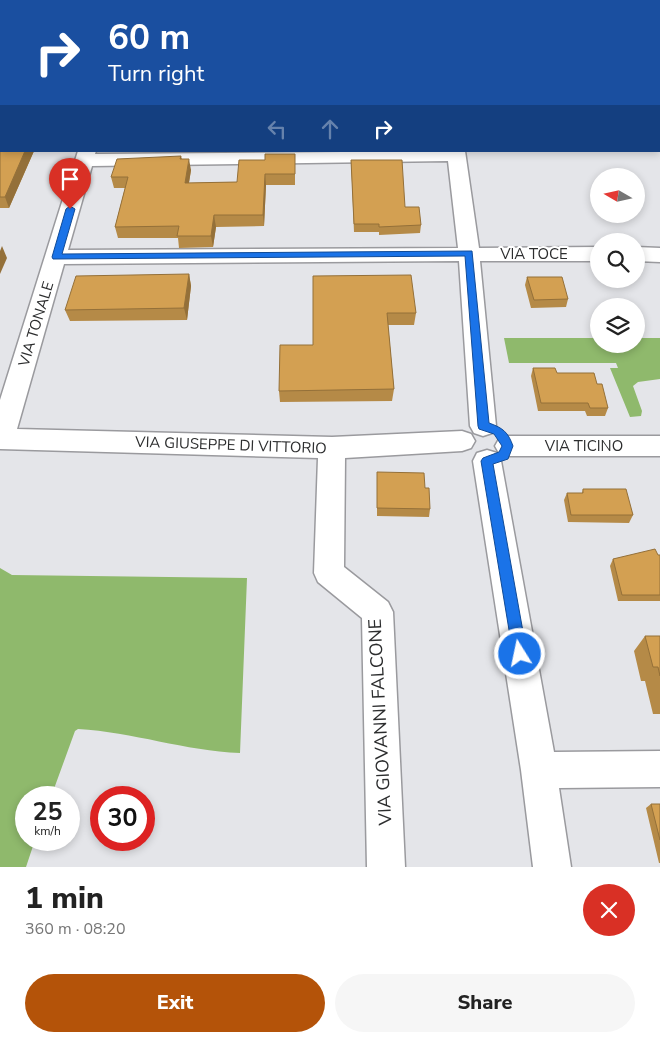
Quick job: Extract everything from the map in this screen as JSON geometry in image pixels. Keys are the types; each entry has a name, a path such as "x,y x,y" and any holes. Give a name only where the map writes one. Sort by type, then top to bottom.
{"street":[{"path":"86,156 456,153 469,254 483,426"},
{"name":"VIA TONALE","path":"0,438 86,156"},
{"name":"VIA TOCE","path":"56,257 590,254"},
{"path":"645,254 660,254"},
{"path":"497,454 473,457 467,452 462,441 464,436 471,428 483,426 498,430 503,435 497,454 552,867"},
{"name":"VIA GIUSEPPE DI VITTORIO","path":"0,438 332,448 462,441"},
{"name":"VIA TICINO","path":"497,454 660,446"},
{"name":"VIA GIOVANNI FALCONE","path":"332,448 329,573 377,612 386,867"},
{"path":"539,770 660,769"}],"green space":[{"path":"504,338 590,338 590,353 645,353 645,338 660,338 660,379 638,382 633,386 642,411 641,416 630,417 610,368 618,368 616,363 509,363"},
{"path":"0,568 12,575 247,578 240,753 199,749 119,734 78,729 75,731 55,786 15,786 15,851 31,851 26,867 0,867"}],"building":[{"path":"0,152 25,152 5,197 0,197"},
{"path":"265,154 295,154 295,174 265,174 263,215 214,215 211,236 177,236 179,226 115,227 128,177 111,177 117,159 181,156 180,159 189,159 185,183 237,182 239,160 265,160"},
{"path":"351,160 402,160 405,207 419,207 421,225 379,227 379,224 354,224"},
{"path":"189,274 184,308 65,310 76,276"},
{"path":"411,275 416,313 387,313 394,389 279,391 280,345 313,345 313,276"},
{"path":"527,277 562,277 568,299 534,300"},
{"path":"533,368 555,368 557,373 594,373 597,384 602,384 608,408 590,408 588,403 541,403"},
{"path":"377,472 424,473 425,488 429,488 430,509 377,508"},
{"path":"583,489 626,489 633,515 571,515 567,493 583,493"},
{"path":"655,549 658,555 660,555 660,595 622,595 613,559"},
{"path":"645,636 660,636 660,676 658,667 653,667"},
{"path":"651,804 660,804 660,840"}],"route":[{"path":"70,209 56,257 469,254 483,426 498,430 507,440 508,446 504,455 494,461 487,461 520,654"}]}
